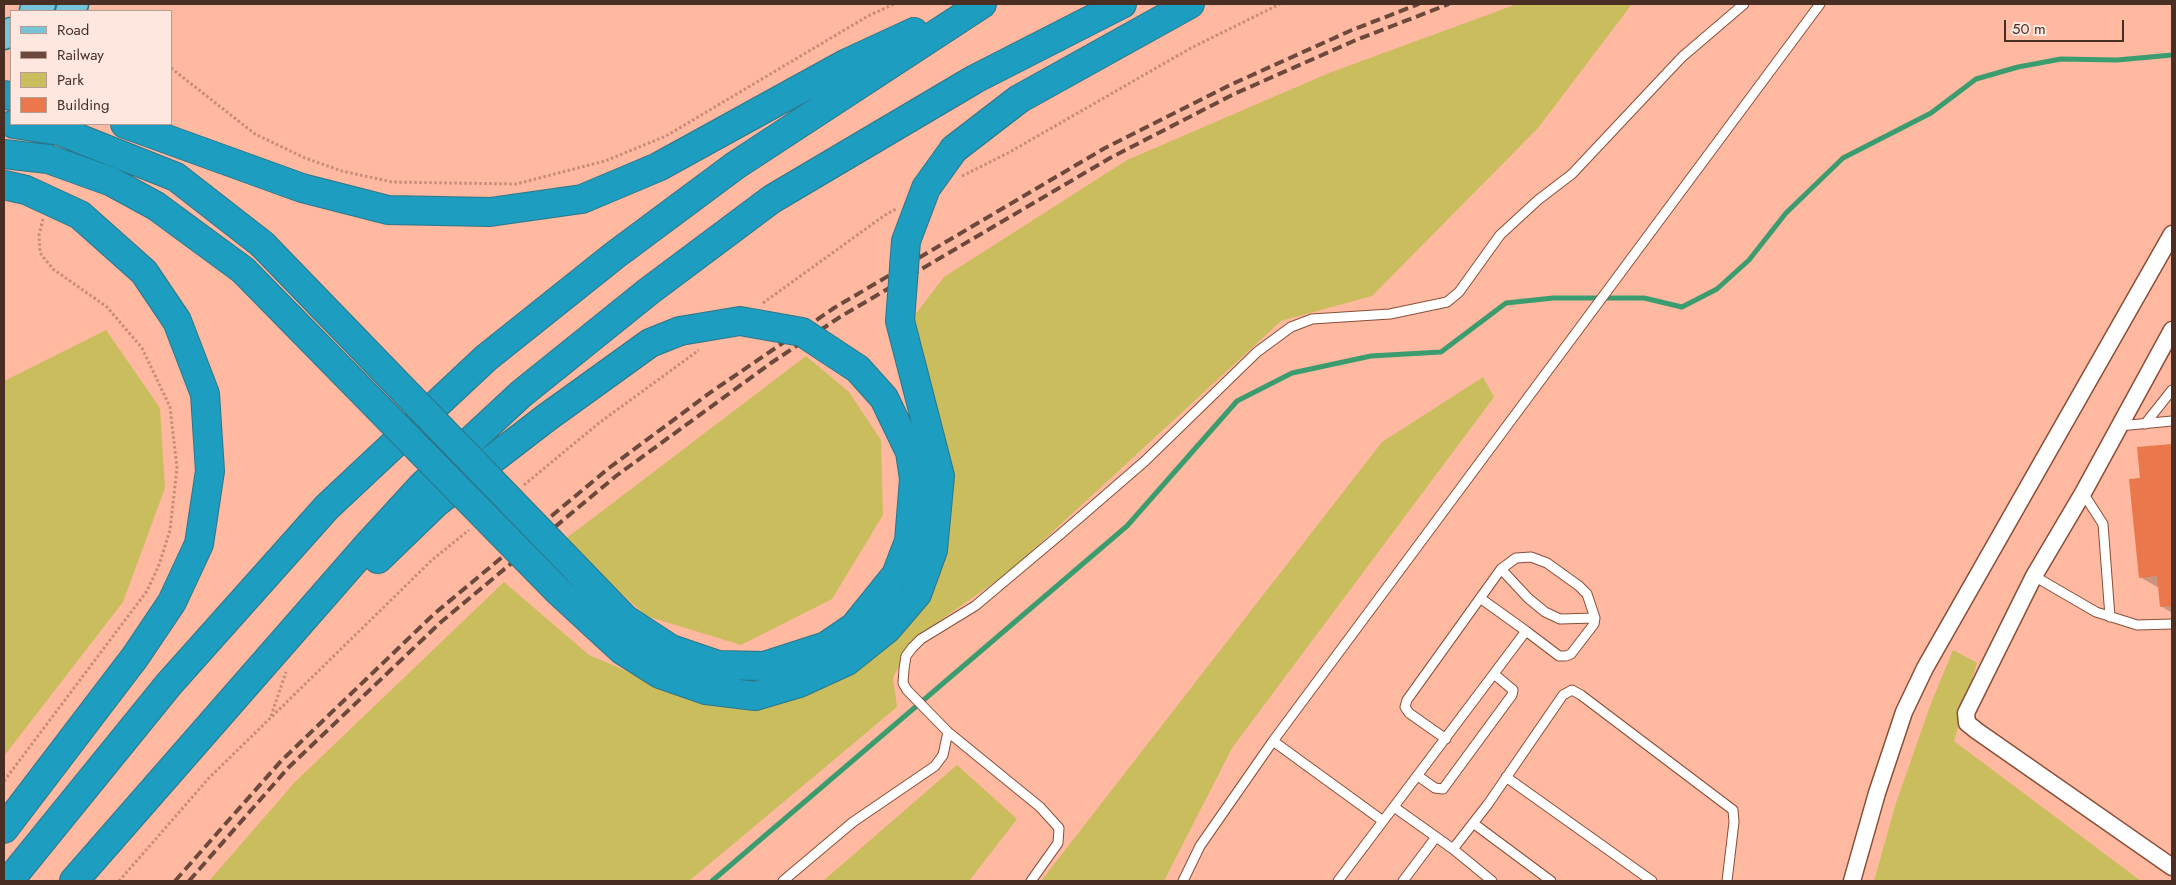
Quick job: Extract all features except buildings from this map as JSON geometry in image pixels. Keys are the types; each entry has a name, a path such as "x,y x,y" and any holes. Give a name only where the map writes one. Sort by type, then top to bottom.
{"highway":[{"path":"128,125 302,188 388,210 490,212 582,199 658,167 846,63 973,4"},
{"path":"9,881 169,684 327,506 486,358 615,255 736,165 982,4"},
{"path":"74,881 423,485 520,394 634,303 772,199 975,79 1122,4"},
{"path":"4,154 48,159 112,182 156,206 243,270 558,591 622,650 669,678 706,690 755,696 799,683 847,662 893,622 917,594 927,568 933,550 940,476 900,321 906,241 926,188 954,149 1019,99 1190,4"},
{"path":"20,125 60,131 176,178 262,244 480,469 625,619 671,649 718,665 764,666 826,646 854,627 896,575 910,541 914,479 910,452 884,398 858,369 802,332 740,320 680,331 650,343 546,418 480,469 437,502 215,720"},
{"path":"4,185 26,190 80,215 144,272 177,321 205,394 210,471 199,544 172,602 135,657 4,829"}],"main road":[{"path":"146,125 188,146"}],"street":[{"path":"1852,881 1877,793 1904,712 1916,685 2172,234"},
{"path":"2172,330 2083,493 2034,576 1966,713 1967,723 2172,867"}],"lane":[{"path":"1031,881 1058,843 1060,828 1040,807 948,732 908,690 903,683 906,656 921,639 975,606 1026,563 1145,461 1257,352 1291,327 1312,319 1390,314 1447,302 1459,292 1500,235 1538,200 1572,174 1682,57 1744,4"},
{"path":"1183,881 1200,846 1273,741 1820,4"},
{"path":"2145,424 2172,390"},
{"path":"2119,426 2172,422"},
{"path":"2083,493 2104,524 2110,617"},
{"path":"1446,738 1409,713 1405,707 1407,700 1480,598 1501,569 1516,558 1538,559 1587,594 1595,618 1594,624 1571,654 1559,656 1480,598"},
{"path":"1501,569 1528,598 1546,612 1560,619 1595,618"},
{"path":"2034,576 2096,612 2110,617 2137,625 2172,624"},
{"path":"1338,881 1526,631"},
{"path":"1418,776 1435,788 1444,789 1512,695 1513,690 1494,674"},
{"path":"1454,849 1563,695 1572,690 1733,810 1734,822 1727,881"},
{"path":"783,881 853,822 935,766 942,755 948,732"},
{"path":"1273,741 1383,821"},
{"path":"1506,777 1652,881"},
{"path":"1394,807 1454,849 1492,881"},
{"path":"1473,824 1551,881"},
{"path":"1403,881 1436,837"}],"path":[{"path":"172,69 256,134 305,158 342,171 392,182 516,184 605,161 666,136 868,16 894,4"},
{"path":"955,179 1008,153 1191,48 1280,4"},
{"path":"759,305 885,214 902,206"},
{"path":"4,781 147,591 159,565 170,530 177,468 170,407 142,348 107,307 53,269 40,253 39,235 45,214"},
{"path":"523,485 599,423 703,347"},
{"path":"119,881 209,778 432,560 470,529"},
{"path":"270,718 299,636"}],"green space":[{"path":"1517,4 1632,4 1538,128 1372,296 1281,321 1009,572 911,641 893,678 897,707 689,881 209,881 295,782 504,582 589,655 680,694 768,708 853,672 939,559 911,320 944,277 1127,160 1329,73"},
{"path":"106,330 160,408 165,488 123,602 4,756 4,381"},
{"path":"806,356 849,392 881,440 883,515 832,599 741,645 646,616 564,540"},
{"path":"1483,377 1494,397 1232,748 1164,881 1041,881 1382,442"},
{"path":"1953,650 1977,663 1954,741 2141,881 1874,881 1896,803 1930,706"},
{"path":"957,765 1017,819 969,881 823,881"}],"waterway":[{"path":"712,881 1127,526 1237,401 1292,373 1371,356 1441,352 1506,303 1553,298 1644,298 1682,307 1717,289 1749,260 1786,213 1843,158 1931,113 1976,79 2018,67 2061,59 2117,60 2172,55"}],"railway":[{"path":"175,881 281,761 434,614 609,468 711,392 834,308 1105,148 1230,85 1352,30 1419,4"},
{"path":"189,881 288,768 441,622 616,476 771,363 840,317 1110,158 1234,94 1356,40 1449,4"}]}
